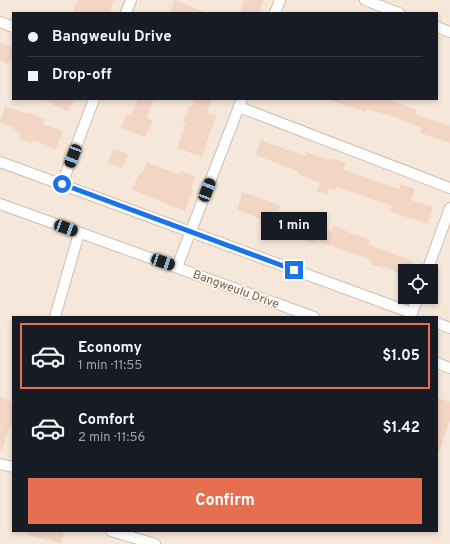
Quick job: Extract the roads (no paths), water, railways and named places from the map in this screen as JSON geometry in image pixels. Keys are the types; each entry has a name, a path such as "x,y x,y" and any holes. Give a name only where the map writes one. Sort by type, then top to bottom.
{"street":[{"path":"126,12 131,0"},
{"path":"275,12 280,0"},
{"path":"365,0 396,12"},
{"path":"0,22 12,26"},
{"path":"438,27 450,32"},
{"path":"62,184 94,100"},
{"path":"177,267 240,103 450,188"},
{"path":"0,162 415,316 417,304"},
{"name":"Bangweulu Drive","path":"0,204 311,316"},
{"path":"430,264 450,208"},
{"path":"54,316 79,233"},
{"path":"438,323 450,328"},
{"path":"438,363 450,368"},
{"path":"0,464 12,467"},
{"path":"114,532 155,544"}]}
